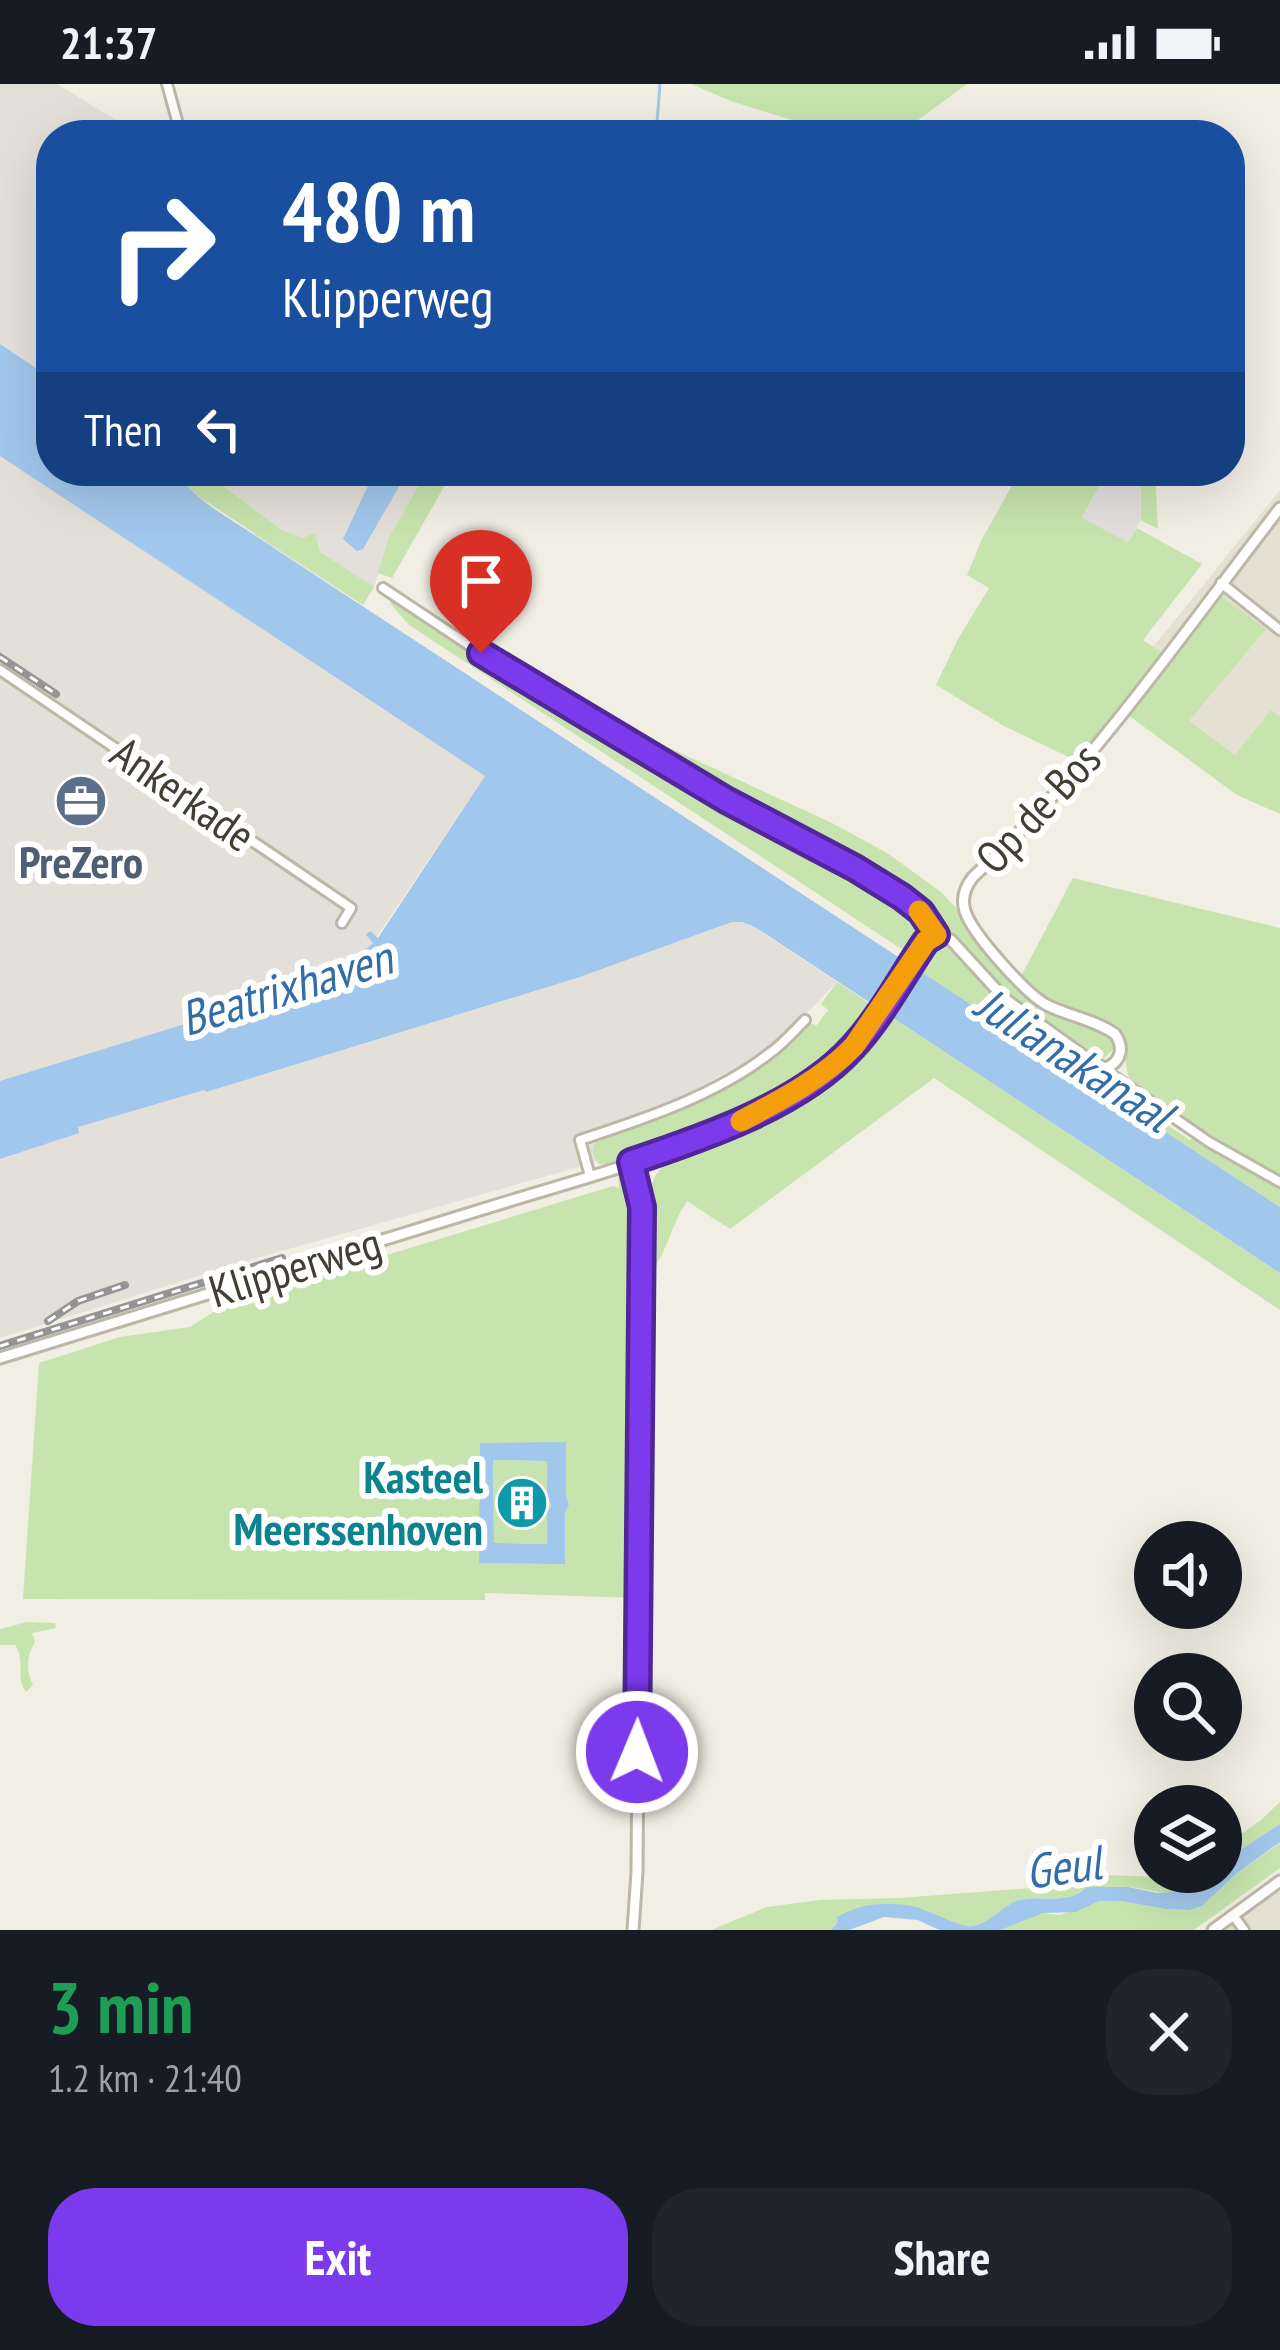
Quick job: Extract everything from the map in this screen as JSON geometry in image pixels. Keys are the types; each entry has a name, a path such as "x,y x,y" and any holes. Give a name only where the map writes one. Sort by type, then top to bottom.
{"street":[{"path":"167,84 177,120"},
{"name":"Op de Bos","path":"1102,1067 1118,1061 1120,1046 1115,1034 1032,995 972,925 964,908 964,893 1108,733 1280,508"},
{"path":"1221,583 1280,630"},
{"path":"383,588 511,673 902,897 921,912 936,935 951,940 1005,999 1209,1142 1280,1182"},
{"name":"Ankerkade","path":"0,670 351,908 342,923"},
{"name":"Klipperweg","path":"0,1358 590,1176 725,1128 799,1089 840,1060 926,941 936,935"},
{"path":"590,1176 580,1141 657,1114 742,1072 805,1021"},
{"path":"631,1162 642,1207 633,1930"},
{"path":"1213,1930 1280,1881"},
{"path":"1233,1915 1244,1930"}],"shaded area":[{"path":"0,84 57,84 116,120 36,120 36,368 0,344"},
{"name":"Beatrixhaven","path":"0,456 36,480 36,486 45,486 485,776 369,948 322,982 253,1004 272,1072 577,978 732,922 754,927 837,982 772,1049 656,1110 615,1139 613,1148 593,1163 250,1260 0,1338"},
{"path":"195,486 418,486 388,539 374,587 363,605 260,539"},
{"path":"1100,486 1141,486 1141,520 1128,542 1082,518"},
{"path":"1280,490 1280,784 1191,735 1124,683"},
{"path":"1280,1888 1280,1930 1224,1930 1242,1917"}],"green space":[{"path":"691,84 967,84 918,120 791,120"},
{"path":"187,486 223,486 283,531 303,538 315,533 320,552 374,587 363,605"},
{"path":"418,486 444,486 392,578 378,573 388,539"},
{"path":"1012,486 1100,486 1082,517 1128,542 1137,528 1202,564 1143,640 1162,653 1077,761 1004,726 936,685 989,588 967,575"},
{"path":"1141,486 1156,486 1158,529 1141,520"},
{"path":"1221,596 1266,629 1189,721 1235,755 1271,710 1280,716 1280,814 1237,795 1128,715"},
{"path":"390,598 662,772 525,675 887,853 941,892 991,959 1045,1011 1107,1034 1114,1049 1102,1060 1097,1079 1190,1140 1203,1133 1135,1088 1122,1041 1042,996 1020,978 1073,878 1280,928 1280,1207 914,968 932,940 943,943 980,979 959,942 921,926 909,954 409,625"},
{"path":"837,982 875,1007 822,1066 791,1089 721,1126 608,1165 599,1164 593,1149 604,1136 700,1097 757,1064 809,1022 816,1026 828,1010 821,1004"},
{"path":"885,1013 1280,1273 1280,1310 934,1078 730,1229 687,1201 648,1278 648,1195 665,1163 742,1131 815,1089 850,1060"},
{"path":"618,1177 632,1187 637,1202 637,1598 485,1593 485,1600 23,1599 39,1363 120,1337 190,1327 226,1304 613,1186 619,1188","holes":["480,1443 565,1443 569,1505 564,1563 480,1563"]},
{"path":"493,1460 547,1461 551,1507 547,1544 494,1543"},
{"path":"27,1622 55,1623 56,1628 32,1633 35,1642 28,1664 33,1685 26,1692 18,1651 15,1645 0,1645 0,1629"},
{"path":"1280,1802 1280,1824 1242,1849 1242,1833"},
{"path":"1280,1843 1280,1868 1194,1930 1000,1930 1043,1913 1060,1915 1099,1901 1189,1910 1216,1893 1242,1893 1242,1870"},
{"path":"1103,1875 1134,1876 1134,1888 1087,1887 1065,1898 1024,1899 975,1926 961,1926 914,1908 838,1922 831,1930 711,1930 767,1907 1033,1888"}],"water":[{"path":"0,344 36,368 36,480 0,456"},
{"path":"45,486 188,486 226,517 1280,1207 1280,1273 742,922 577,978 78,1127 79,1133 0,1159 0,1081 321,982 342,970 373,943 366,935 370,931 378,938 485,776"},
{"path":"368,486 399,486 363,549 357,551 343,539"},
{"path":"566,1442 565,1564 479,1563 480,1443","holes":["493,1460 547,1461 551,1506 547,1544 494,1543"]},
{"path":"1280,1824 1280,1842 1242,1869 1242,1849"},
{"path":"1087,1887 1128,1887 1134,1893 1216,1893 1189,1910 1099,1901 1076,1912 1043,1913 1000,1930 939,1930 918,1920 884,1917 849,1930 831,1930 836,1918 874,1905 916,1907 973,1926 1016,1901 1071,1897"}],"waterway":[{"path":"657,120 660,84"}],"railway":[{"path":"0,657 56,694"},
{"path":"0,1346 282,1258"},
{"path":"48,1321 78,1301 125,1285"}],"slow traffic":[{"path":"741,1121 813,1081 854,1046 926,941 936,935 919,911"}],"place":[{"name":"PreZero","path":"81,801"},
{"name":"Kasteel Meerssenhoven","path":"522,1503"}],"route":[{"path":"481,653 726,800 902,897 921,912 936,935 926,941 860,1038 830,1069 743,1120 631,1162 642,1207 637,1752"}],"water label":[{"name":"Julianakanaal","path":"1074,1059"},
{"name":"Geul","path":"1063,1867"}]}
